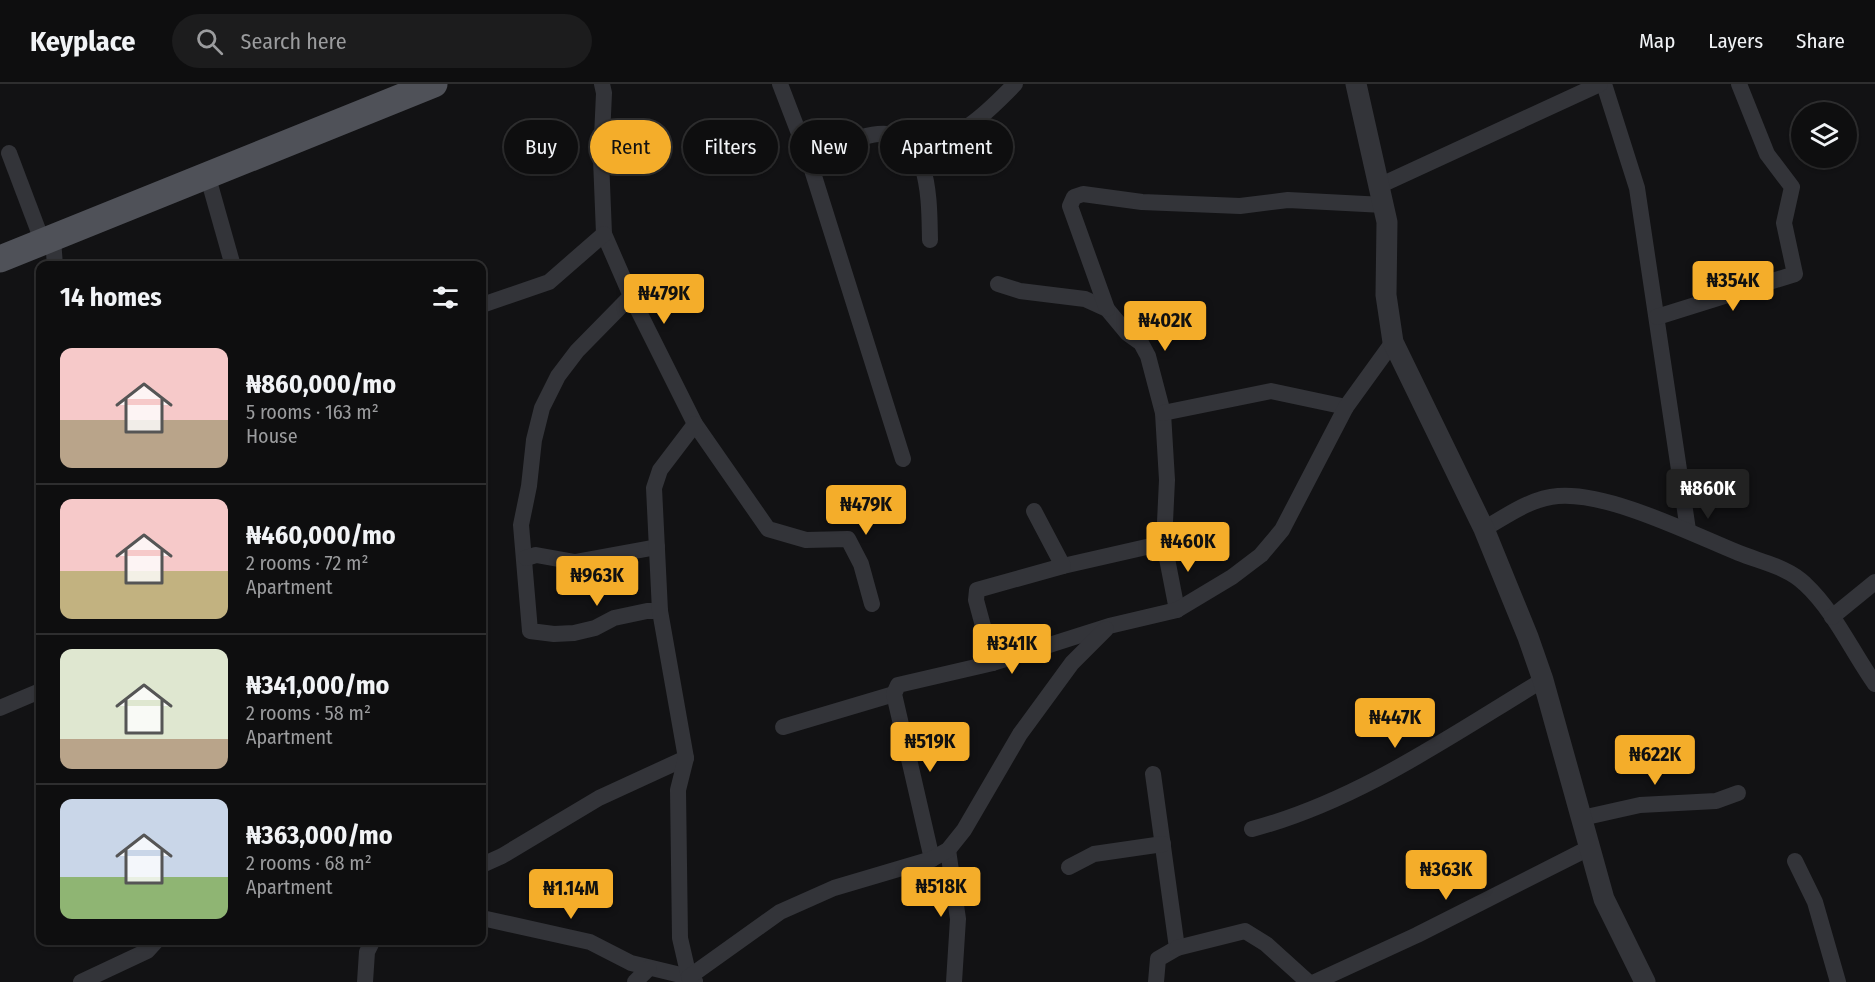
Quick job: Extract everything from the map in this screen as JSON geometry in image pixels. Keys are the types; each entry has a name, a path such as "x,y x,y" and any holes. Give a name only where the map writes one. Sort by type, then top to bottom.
{"main road":[{"path":"0,259 50,249 207,174 434,84"}],"street":[{"path":"602,84 604,93 601,159 604,234 630,296 695,424 768,529 806,540 848,539 861,564 872,604"},
{"path":"780,84 794,120"},
{"path":"979,120 1015,84"},
{"path":"1356,84 1387,222 1386,295 1393,342 1484,529 1543,680 1604,898 1645,982"},
{"path":"1177,610 1164,543 1167,480 1163,414 1148,356 1142,343 1127,333 1107,309 1070,206 1074,197 1083,194 1142,202 1240,206 1288,200 1382,195 1600,84"},
{"path":"1605,84 1637,188 1688,530"},
{"path":"1657,317 1795,274 1784,223 1792,187 1767,154 1739,84"},
{"path":"9,153 50,249"},
{"path":"207,174 232,261"},
{"path":"813,174 903,459"},
{"path":"923,174 928,195 930,240"},
{"path":"486,304 549,282 604,234"},
{"path":"998,284 1020,291 1085,299 1107,309"},
{"path":"630,296 577,351 558,376 542,408 534,440 529,486 521,525 526,558 525,597 530,631 555,634 574,633 595,628 614,618 647,610 660,611"},
{"path":"932,859 894,694 898,685 993,663 1109,626 1177,610 1262,555 1293,512 1346,407 1393,342"},
{"path":"1163,414 1270,391 1346,407"},
{"path":"693,979 680,938 678,790 686,758 660,611 654,488 660,470 695,424"},
{"path":"1484,529 1528,504 1558,496 1595,499 1688,530 1785,570 1804,582 1869,666 1875,684"},
{"path":"1035,511 1063,566"},
{"path":"993,663 976,600 977,590 1063,566 1164,543"},
{"path":"526,558 536,555 575,562 657,547"},
{"path":"1832,617 1875,582"},
{"path":"693,979 780,912 834,888 932,859 948,850 974,814 1020,734 1072,663 1109,626"},
{"path":"1252,830 1294,818 1348,795 1543,680"},
{"path":"0,708 36,693"},
{"path":"783,727 894,694"},
{"path":"486,863 599,798 686,758"},
{"path":"1153,774 1177,948"},
{"path":"1582,818 1640,805 1716,801 1738,793"},
{"path":"1069,867 1094,854 1163,844"},
{"path":"1315,982 1417,935 1591,847"},
{"path":"948,850 958,919 954,982"},
{"path":"1795,861 1815,902 1838,982"},
{"path":"486,919 590,942 649,968 693,979"},
{"path":"1156,982 1158,959 1177,948 1245,932 1266,944 1308,982"},
{"path":"81,982 147,951 153,945"},
{"path":"365,982 367,952 370,945"},
{"path":"635,982 649,968"}]}
